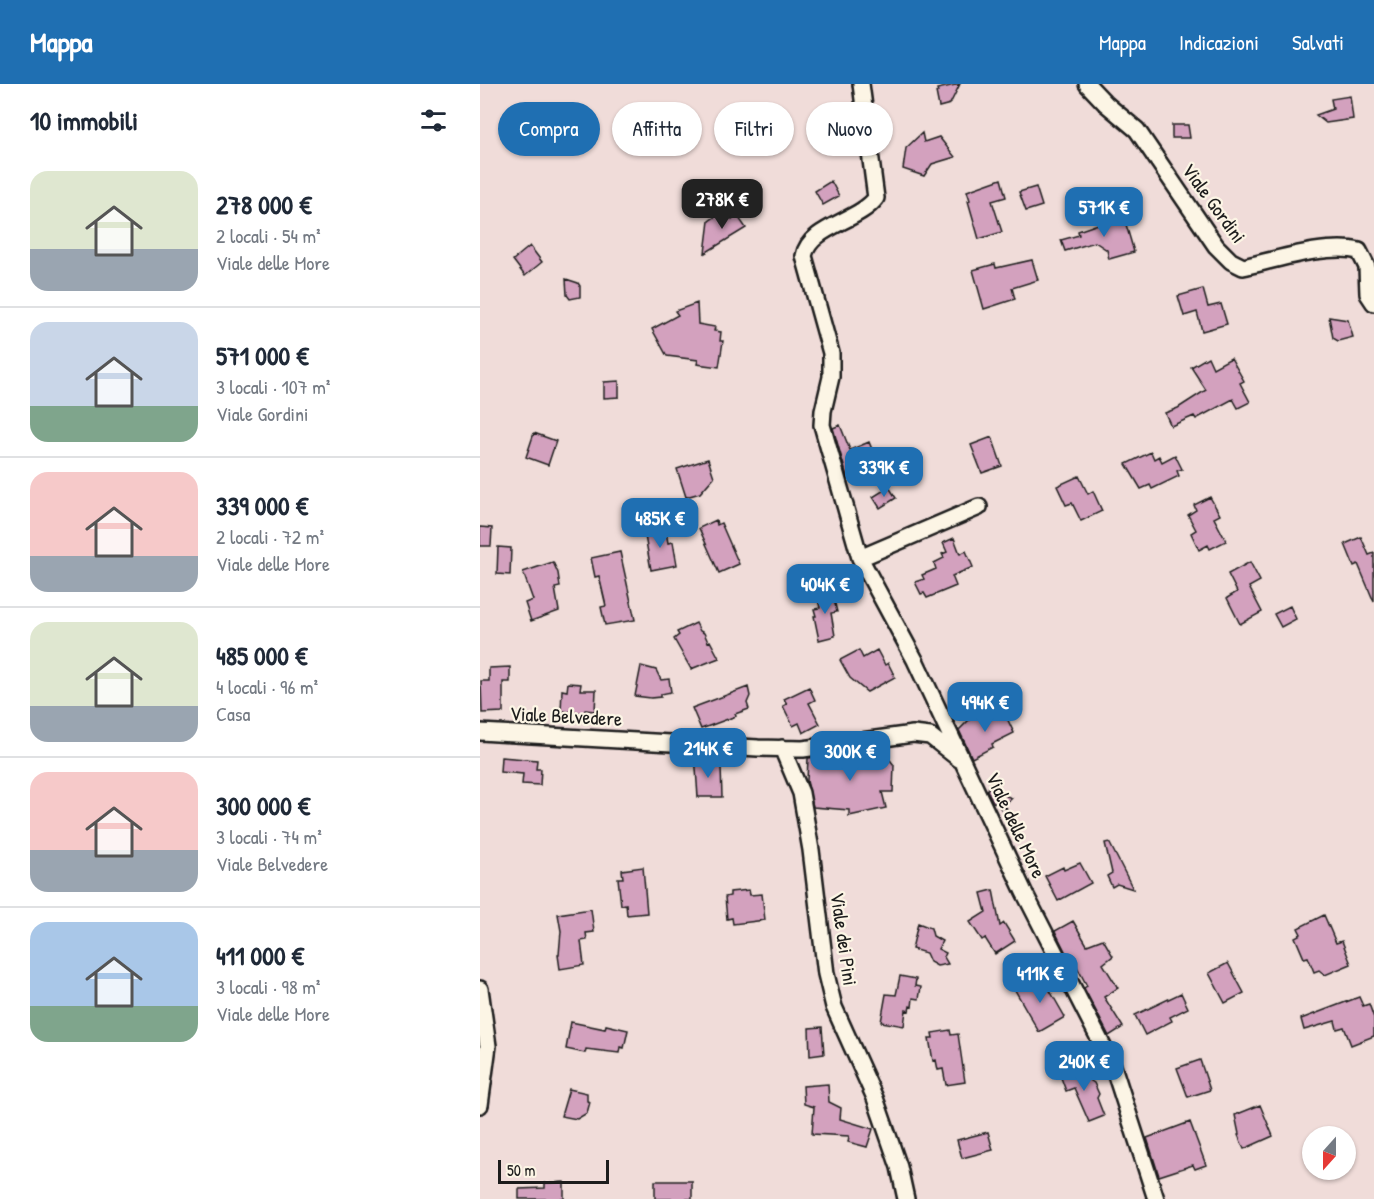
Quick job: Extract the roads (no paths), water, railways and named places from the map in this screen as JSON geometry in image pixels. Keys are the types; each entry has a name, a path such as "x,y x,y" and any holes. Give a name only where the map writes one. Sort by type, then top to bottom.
{"street":[{"name":"Viale delle More","path":"861,84 876,198 869,207 813,238 805,249 804,256 831,353 831,377 822,425 860,558 915,660 1024,892 1113,1066 1156,1199"},
{"name":"Viale Gordini","path":"1087,84 1106,104 1137,130 1216,246 1231,261 1243,267 1325,250 1346,248 1359,251 1367,267 1368,294 1374,303"},
{"path":"860,558 979,507"},
{"name":"Viale Belvedere","path":"480,732 782,748 826,746 913,734 930,736 963,763"},
{"name":"Viale dei Pini","path":"782,748 801,793 811,849 826,974 834,1007 875,1098 899,1167 906,1199"},
{"path":"480,989 488,1046 480,1105"}]}
